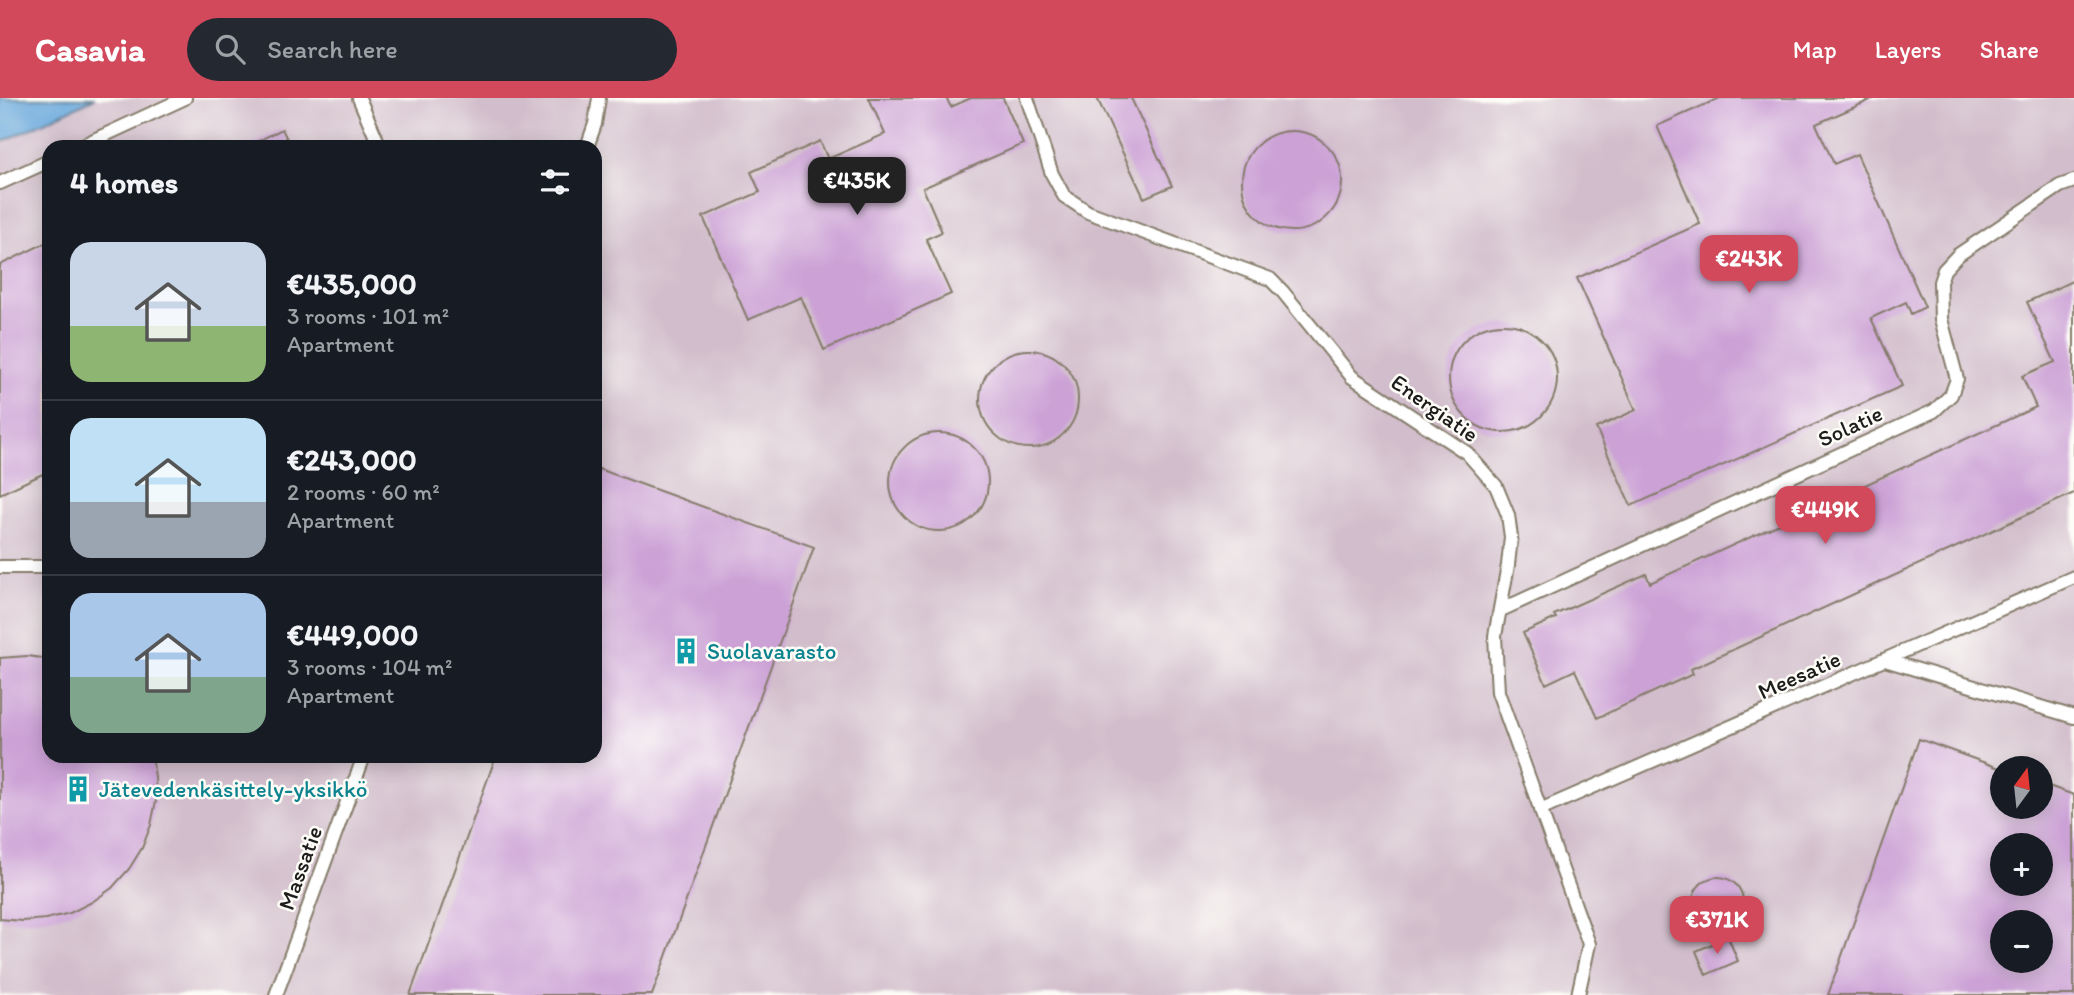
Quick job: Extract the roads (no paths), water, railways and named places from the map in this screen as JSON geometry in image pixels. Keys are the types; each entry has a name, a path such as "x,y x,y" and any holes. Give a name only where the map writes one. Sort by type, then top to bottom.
{"lane":[{"path":"94,140 185,98"},
{"path":"359,98 377,140"},
{"path":"590,140 596,124 599,98"},
{"name":"Energiatie","path":"1027,98 1052,174 1064,196 1088,212 1270,279 1352,377 1467,453 1496,486 1508,515 1511,537 1495,636 1498,692 1588,944 1578,995"},
{"path":"0,183 42,164"},
{"name":"Solatie","path":"1501,610 1934,411 1951,395 1957,379 1941,319 1940,282 1944,270 1958,256 2060,186 2074,180"},
{"path":"0,567 42,568"},
{"name":"Meesatie","path":"1540,810 2074,577"},
{"path":"1885,660 2074,717"},
{"name":"Massatie","path":"276,995 361,763"}],"water":[{"path":"0,98 95,98 0,143"}],"place":[{"name":"Suolavarasto","path":"686,651"},
{"name":"Jätevedenkäsittely-yksikkö","path":"78,789"}]}
